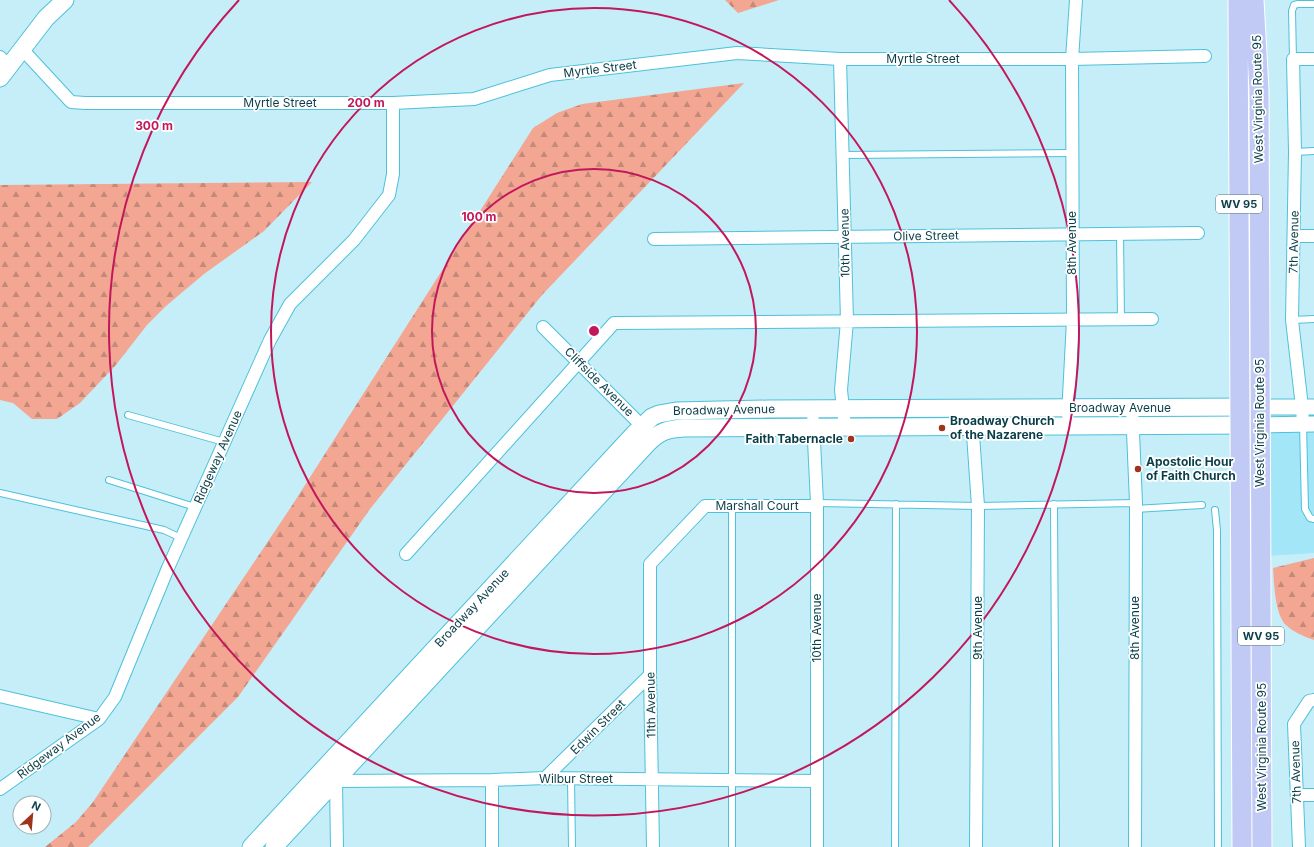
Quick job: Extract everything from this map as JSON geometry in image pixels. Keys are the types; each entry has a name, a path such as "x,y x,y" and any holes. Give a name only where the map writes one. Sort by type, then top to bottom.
{"main road":[{"path":"3,67 22,49 46,18 65,0"},
{"name":"West Virginia Route 95","path":"1238,0 1242,847"},
{"name":"West Virginia Route 95","path":"1254,0 1259,90 1262,847"},
{"name":"Broadway Avenue","path":"251,847 642,425 659,414 676,411 812,409 1132,408 1240,416 1260,416"},
{"name":"Broadway Avenue","path":"274,847 653,438 663,432 675,428 1133,426 1240,416"}],"street":[{"name":"8th Avenue","path":"1068,426 1073,320 1072,59 1076,0"},
{"name":"Myrtle Street","path":"22,49 71,102 85,103 393,103 474,100 550,75 736,53 840,59 1072,59 1205,56"},
{"name":"10th Avenue","path":"840,59 847,321 842,390 845,427"},
{"path":"1294,59 1314,59"},
{"name":"7th Avenue","path":"1294,59 1295,152 1292,320 1308,407 1308,424"},
{"name":"Ridgeway Avenue","path":"0,789 99,719 115,697 181,538 270,340 290,304 354,240 389,195 393,174 393,103"},
{"name":"Olive Street","path":"654,239 1198,233"},
{"path":"1294,236 1314,236"},
{"path":"406,554 580,363 614,323 1152,319"},
{"name":"Cliffside Avenue","path":"543,327 642,425 653,438"},
{"name":"Broadway Avenue","path":"1260,416 1308,407"},
{"name":"9th Avenue","path":"972,408 978,506 976,847"},
{"name":"8th Avenue","path":"1132,408 1135,506 1135,847"},
{"name":"10th Avenue","path":"812,409 817,504 817,847"},
{"name":"Broadway Avenue","path":"1260,416 1308,424"},
{"name":"Marshall Court","path":"650,564 705,506 817,504"},
{"name":"11th Avenue","path":"650,564 653,847"},
{"name":"Edwin Street","path":"545,778 650,675"},
{"path":"0,696 99,719"},
{"name":"7th Avenue","path":"1299,847 1294,724 1311,700"},
{"path":"324,769 336,781 337,847"},
{"name":"Wilbur Street","path":"336,781 492,780 545,778 817,781"},
{"path":"492,780 492,847"},
{"path":"1297,795 1314,795"}],"lane":[{"path":"1294,59 1292,11 1294,5 1314,4"},
{"path":"1295,152 1314,151"},
{"path":"843,155 1072,154"},
{"path":"1120,234 1121,320"},
{"path":"1292,320 1314,320"},
{"path":"128,415 224,442"},
{"path":"1308,424 1305,508 1310,518 1314,519"},
{"path":"110,480 195,507"},
{"path":"0,493 164,530 181,538"},
{"path":"817,504 978,506 1054,504 1135,506 1202,505"},
{"path":"895,847 896,504"},
{"path":"1054,504 1056,847"},
{"path":"732,506 732,847"},
{"path":"1215,510 1217,530 1218,847"},
{"path":"571,778 572,847"}],"shaded area":[{"path":"1263,426 1314,426 1314,553 1264,556"}],"green space":[{"path":"725,0 779,0 738,13"},
{"path":"744,83 542,295 370,509 238,697 88,847 45,847 76,822 93,802 291,507 533,128 557,113 582,104"},
{"path":"312,182 264,231 204,274 166,306 147,325 115,366 80,403 57,419 32,419 13,403 0,400 0,185"},
{"path":"1314,558 1314,640 1292,630 1282,620 1277,607 1273,568"}],"place":[{"name":"Broadway Church of the Nazarene","path":"942,428"},
{"name":"Faith Tabernacle","path":"851,439"},
{"name":"Apostolic Hour of Faith Church","path":"1138,469"}]}
